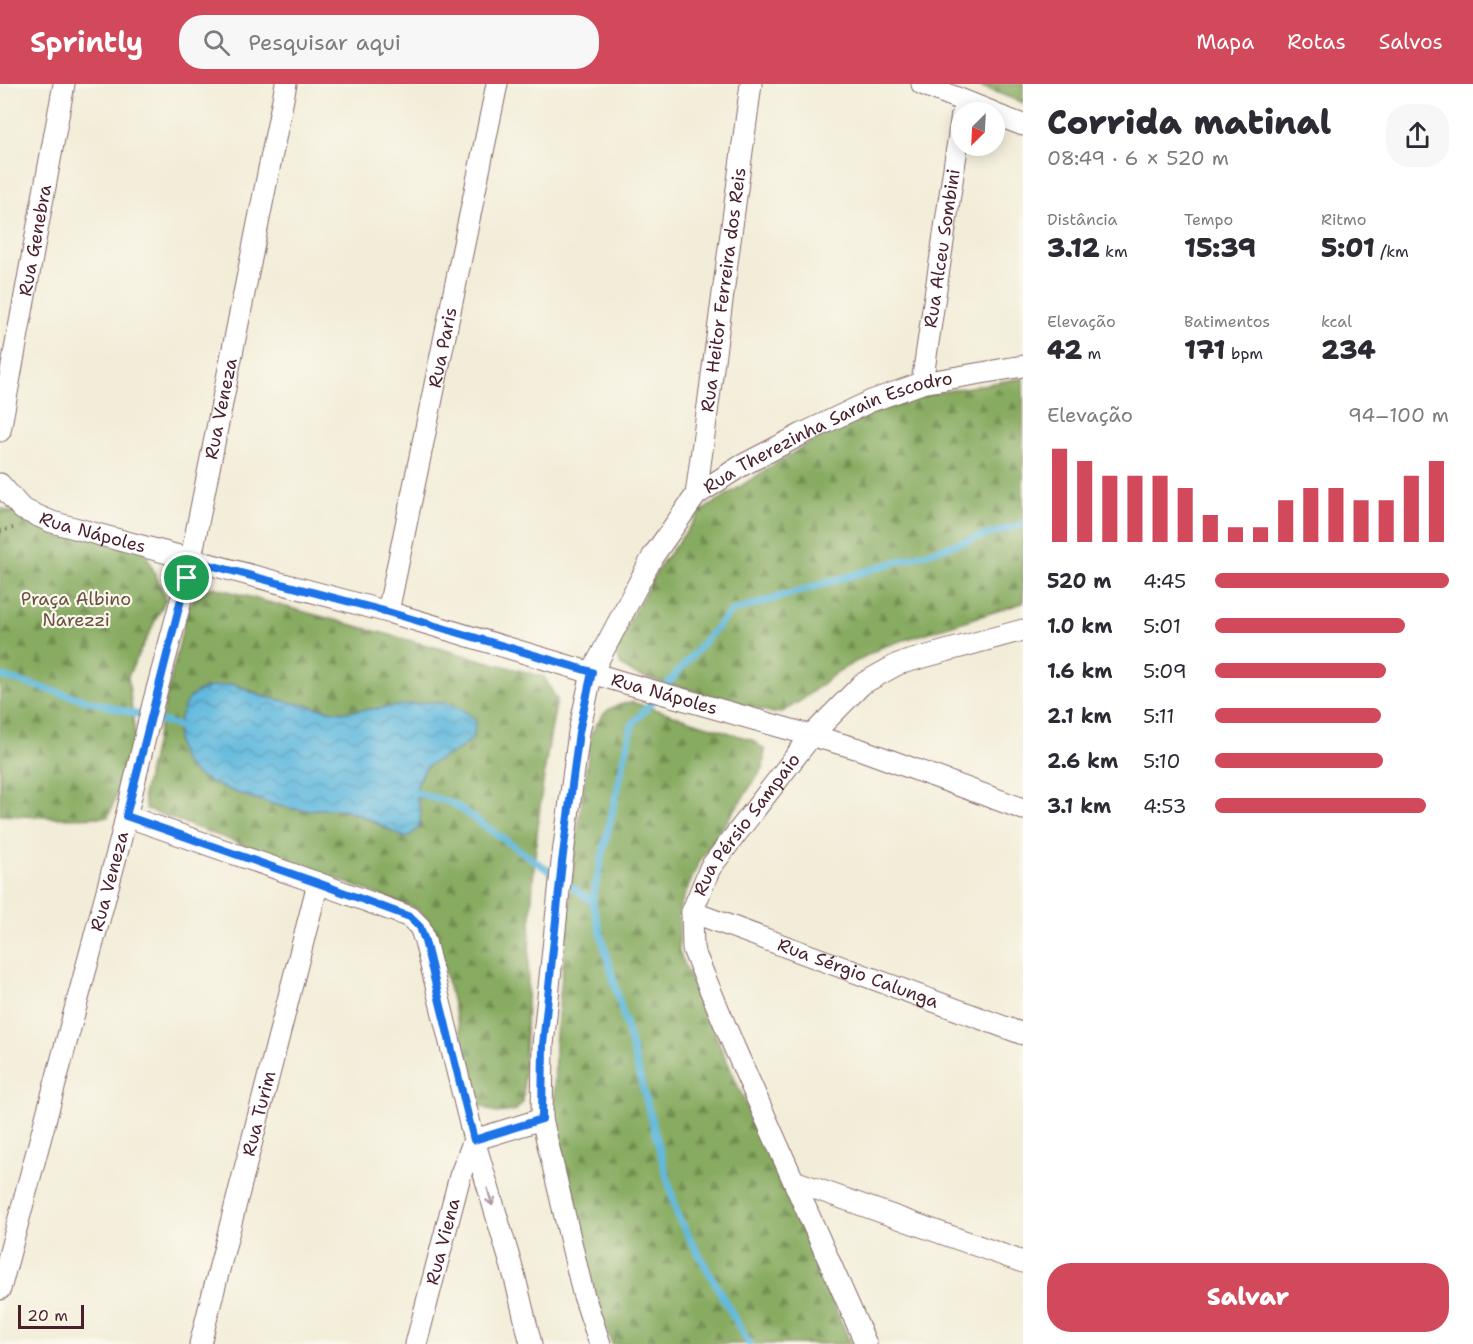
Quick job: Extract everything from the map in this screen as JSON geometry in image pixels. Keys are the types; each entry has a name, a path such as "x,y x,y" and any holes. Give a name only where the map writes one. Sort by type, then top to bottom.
{"street":[{"name":"Rua Veneza","path":"0,1289 126,816 191,560 286,84"},
{"name":"Rua Paris","path":"388,612 497,84"},
{"name":"Rua Heitor Ferreira dos Reis","path":"696,495 751,84"},
{"path":"922,84 951,102"},
{"name":"Rua Genebra","path":"0,432 60,85"},
{"path":"1005,118 1023,125"},
{"name":"Rua Alceu Sombini","path":"922,383 955,156"},
{"name":"Rua Therezinha Sarain Escodro","path":"600,1344 583,1293 542,1119 543,1045 562,862 579,732 592,672 653,556 696,495 741,466 871,401 922,383 1023,366"},
{"name":"Rua Nápoles","path":"0,484 22,509 52,522 388,612 812,735 859,749 1023,809"},
{"name":"Rua Pérsio Sampaio","path":"866,1344 693,949 692,912 710,868 812,735 862,684 898,664 1023,630"},
{"path":"126,816 410,917 420,927 474,1140 515,1278 531,1344"},
{"name":"Rua Turim","path":"200,1344 318,883"},
{"name":"Rua Sérgio Calunga","path":"692,912 1023,1034"},
{"path":"474,1140 542,1119"},
{"name":"Rua Viena","path":"416,1344 460,1176 474,1140"},
{"path":"794,1181 1023,1262"}],"green space":[{"path":"975,84 1023,84 1023,103"},
{"path":"1023,378 1023,603 882,647 837,672 802,700 782,712 773,713 636,675 621,665 613,649 662,563 703,510 807,444 875,412 934,393"},
{"name":"Praça Albino Narezzi","path":"0,508 44,522 143,547 166,599 128,676 136,744 108,817 0,815"},
{"path":"213,587 544,677 557,700 541,800 536,850 523,1102 515,1111 496,1113 479,1105 437,941 430,923 417,909 146,809 143,795 188,607 198,593","holes":["234,684 274,699 318,710 346,712 377,710 429,702 441,758 427,766 418,781 416,797 391,831 343,810 294,809 247,796 202,778"]},
{"path":"632,702 752,740 765,750 763,768 699,862 679,909 679,952 851,1344 612,1344 594,1290 554,1117 555,1046 573,864 591,734 607,711"}],"water":[{"path":"234,684 261,696 346,712 429,702 446,703 463,710 476,721 473,738 459,749 427,766 418,781 416,797 421,812 419,828 406,838 352,812 331,809 294,809 254,799 208,781 188,767 180,753 177,738 184,707 188,700 199,691"}],"waterway":[{"path":"592,901 632,725 730,612 1023,524"},
{"path":"0,676 186,728"},
{"path":"410,791 452,803 592,901 678,1217 749,1344"}],"route":[{"path":"191,560 388,612 592,672 579,732 562,862 543,1045 542,1119 474,1140 425,941 420,927 410,917 126,816 187,578 191,560"}]}
